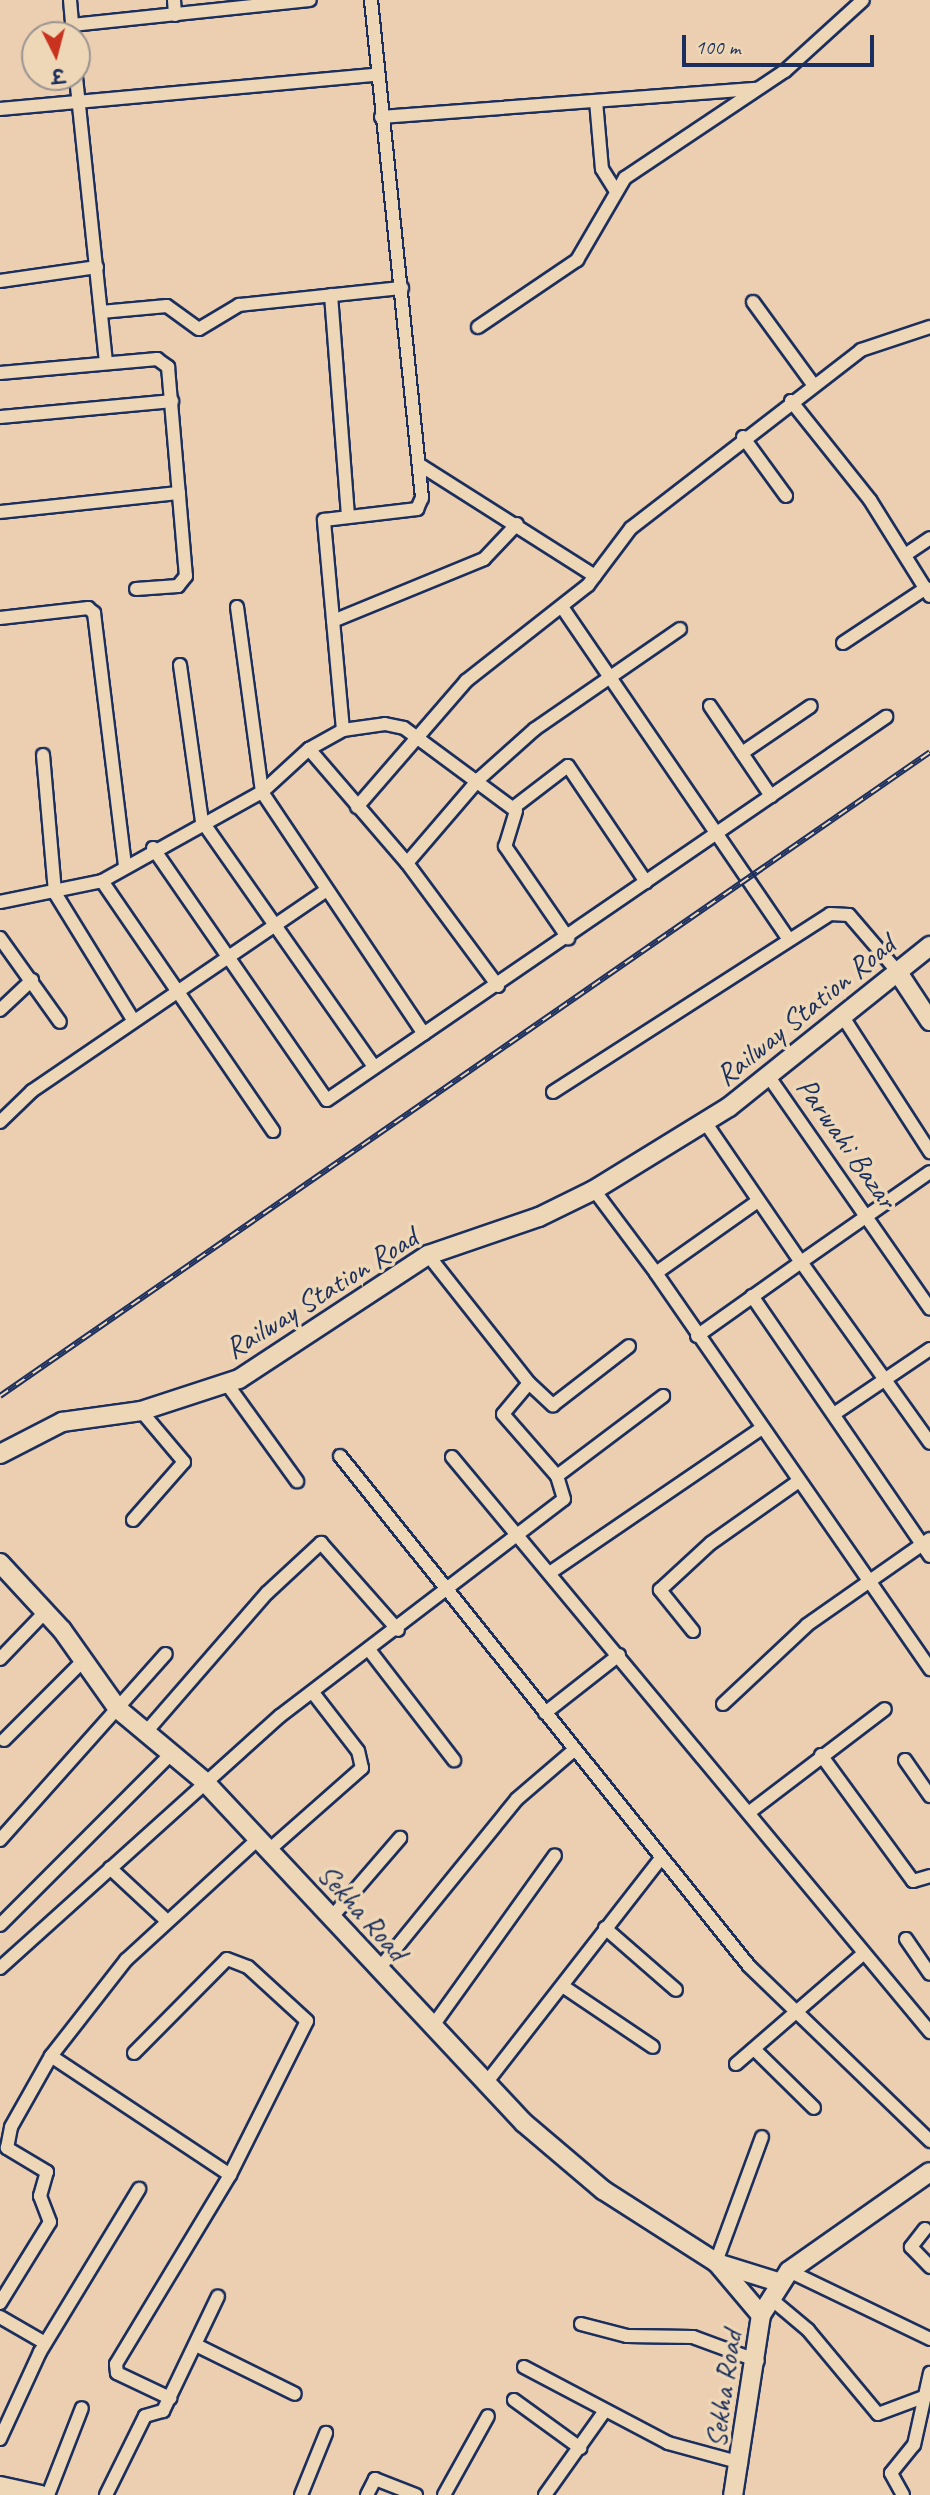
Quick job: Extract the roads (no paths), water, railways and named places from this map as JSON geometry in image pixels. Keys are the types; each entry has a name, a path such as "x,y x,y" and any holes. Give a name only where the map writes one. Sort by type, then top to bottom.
{"street":[{"path":"70,0 72,21"},
{"path":"173,0 175,15"},
{"path":"91,27 284,1 310,0"},
{"path":"343,730 323,520 418,509 420,465 376,75 371,0"},
{"path":"478,327 577,260 625,178 760,89 863,0"},
{"path":"0,109 376,75"},
{"path":"381,117 760,89"},
{"path":"77,91 106,361"},
{"path":"596,101 601,169 616,191"},
{"path":"0,281 97,267"},
{"path":"102,312 167,306 199,329 239,305 402,288"},
{"path":"331,295 348,516"},
{"path":"753,302 812,383"},
{"path":"357,807 415,736 484,665 562,607 595,576 631,528 812,383 871,345 930,327"},
{"path":"0,373 106,361 161,360 168,367 185,581 136,589"},
{"path":"0,417 172,401"},
{"path":"790,401 905,555 928,592 843,643"},
{"path":"743,437 786,496"},
{"path":"420,465 517,524 595,576"},
{"path":"0,512 178,493"},
{"path":"333,621 484,559 517,524"},
{"path":"905,555 930,538"},
{"path":"237,607 262,792 324,892 424,1034"},
{"path":"562,607 789,940"},
{"path":"0,618 88,608 94,613 125,865"},
{"path":"407,863 479,779 610,674 680,629"},
{"path":"180,665 202,821 374,1067"},
{"path":"710,705 771,796"},
{"path":"742,753 811,706"},
{"path":"153,848 324,1100 498,986 886,717"},
{"path":"0,902 55,893 102,881 153,848 262,792 309,749 343,730 385,724 415,736 479,779 513,808 518,818 505,846 568,938"},
{"path":"309,749 407,863 498,986"},
{"path":"43,755 55,893 133,1020"},
{"path":"513,808 568,766 646,881"},
{"path":"102,881 180,988 273,1131"},
{"path":"0,1122 133,1020 324,892"},
{"path":"553,1092 789,940 842,912 901,969 930,1002"},
{"path":"0,938 60,1022"},
{"name":"Railway Station Road","path":"0,1454 62,1422 141,1410 227,1384 428,1255 527,1222 594,1189 705,1122 769,1077 930,946"},
{"path":"901,969 930,1021"},
{"path":"0,1010 32,980"},
{"path":"842,1017 930,1152"},
{"name":"Parwahi Bazar","path":"769,1077 930,1309"},
{"path":"705,1122 930,1443"},
{"path":"696,1336 930,1172"},
{"path":"594,1189 656,1273 696,1336 930,1669"},
{"path":"656,1273 758,1201"},
{"path":"428,1255 529,1383 553,1405 629,1346"},
{"path":"752,1296 926,1542 930,1556"},
{"path":"834,1414 930,1349"},
{"path":"0,1968 204,1781 564,1499 557,1476 503,1414 529,1383"},
{"path":"227,1384 297,1481"},
{"path":"557,1476 663,1396"},
{"path":"133,1520 184,1462 141,1410"},
{"path":"551,1572 762,1428"},
{"path":"340,1456 661,1858 796,2014 930,2141"},
{"path":"452,1457 751,1811 863,1954 930,2032"},
{"path":"693,1632 660,1590 711,1543 799,1481"},
{"path":"723,1704 807,1625 926,1542"},
{"path":"146,1732 268,1593 321,1543 398,1630"},
{"name":"Sekha Road","path":"0,1563 46,1612 118,1709 204,1781 486,2083 603,2190 717,2263 779,2284"},
{"path":"0,1659 46,1612"},
{"path":"370,1651 454,1760"},
{"path":"0,1840 166,1654"},
{"path":"545,1713 619,1656"},
{"path":"4,1740 84,1660"},
{"path":"0,2303 50,2222 40,2196 47,2172 6,2143 51,2056 166,1920 362,1768 358,1751 314,1694"},
{"path":"751,1811 821,1755 885,1709"},
{"path":"378,1970 517,1799 574,1750"},
{"path":"0,1925 170,1755"},
{"path":"821,1755 913,1881 930,1876"},
{"path":"905,1760 930,1796"},
{"path":"331,1918 400,1838"},
{"path":"432,2027 555,1855"},
{"path":"486,2083 564,1987 605,1928 661,1858"},
{"path":"110,1868 166,1920"},
{"path":"605,1928 676,1990"},
{"path":"906,1939 930,1973"},
{"path":"736,2064 863,1954"},
{"path":"134,2053 227,1959 248,1967 304,2016 304,2035 230,2175 115,2367 170,2398"},
{"path":"564,1987 653,2048"},
{"path":"754,2049 814,2108"},
{"path":"51,2056 230,2175"},
{"path":"717,2263 762,2137"},
{"path":"761,2315 779,2284 930,2172"},
{"path":"0,2440 45,2343 139,2189"},
{"path":"925,2229 911,2247 930,2267"},
{"name":"Sekha Road","path":"717,2263 761,2315 758,2361 733,2495"},
{"path":"779,2284 930,2339"},
{"path":"779,2284 808,2330 878,2414 921,2398"},
{"path":"106,2495 145,2416 163,2411 218,2296"},
{"path":"0,2316 45,2343"},
{"path":"580,2324 627,2336 693,2337 758,2361"},
{"path":"196,2345 295,2394"},
{"path":"524,2367 604,2412 668,2443 741,2463"},
{"path":"903,2495 891,2472 914,2445 921,2398 930,2373"},
{"path":"514,2400 580,2448"},
{"path":"48,2495 82,2408"},
{"path":"545,2495 604,2412"},
{"path":"444,2495 488,2416"},
{"path":"301,2495 326,2433"},
{"path":"367,2495 375,2479 416,2495"},
{"path":"4,2489 41,2495"}],"railway":[{"path":"0,1396 930,752"}]}
